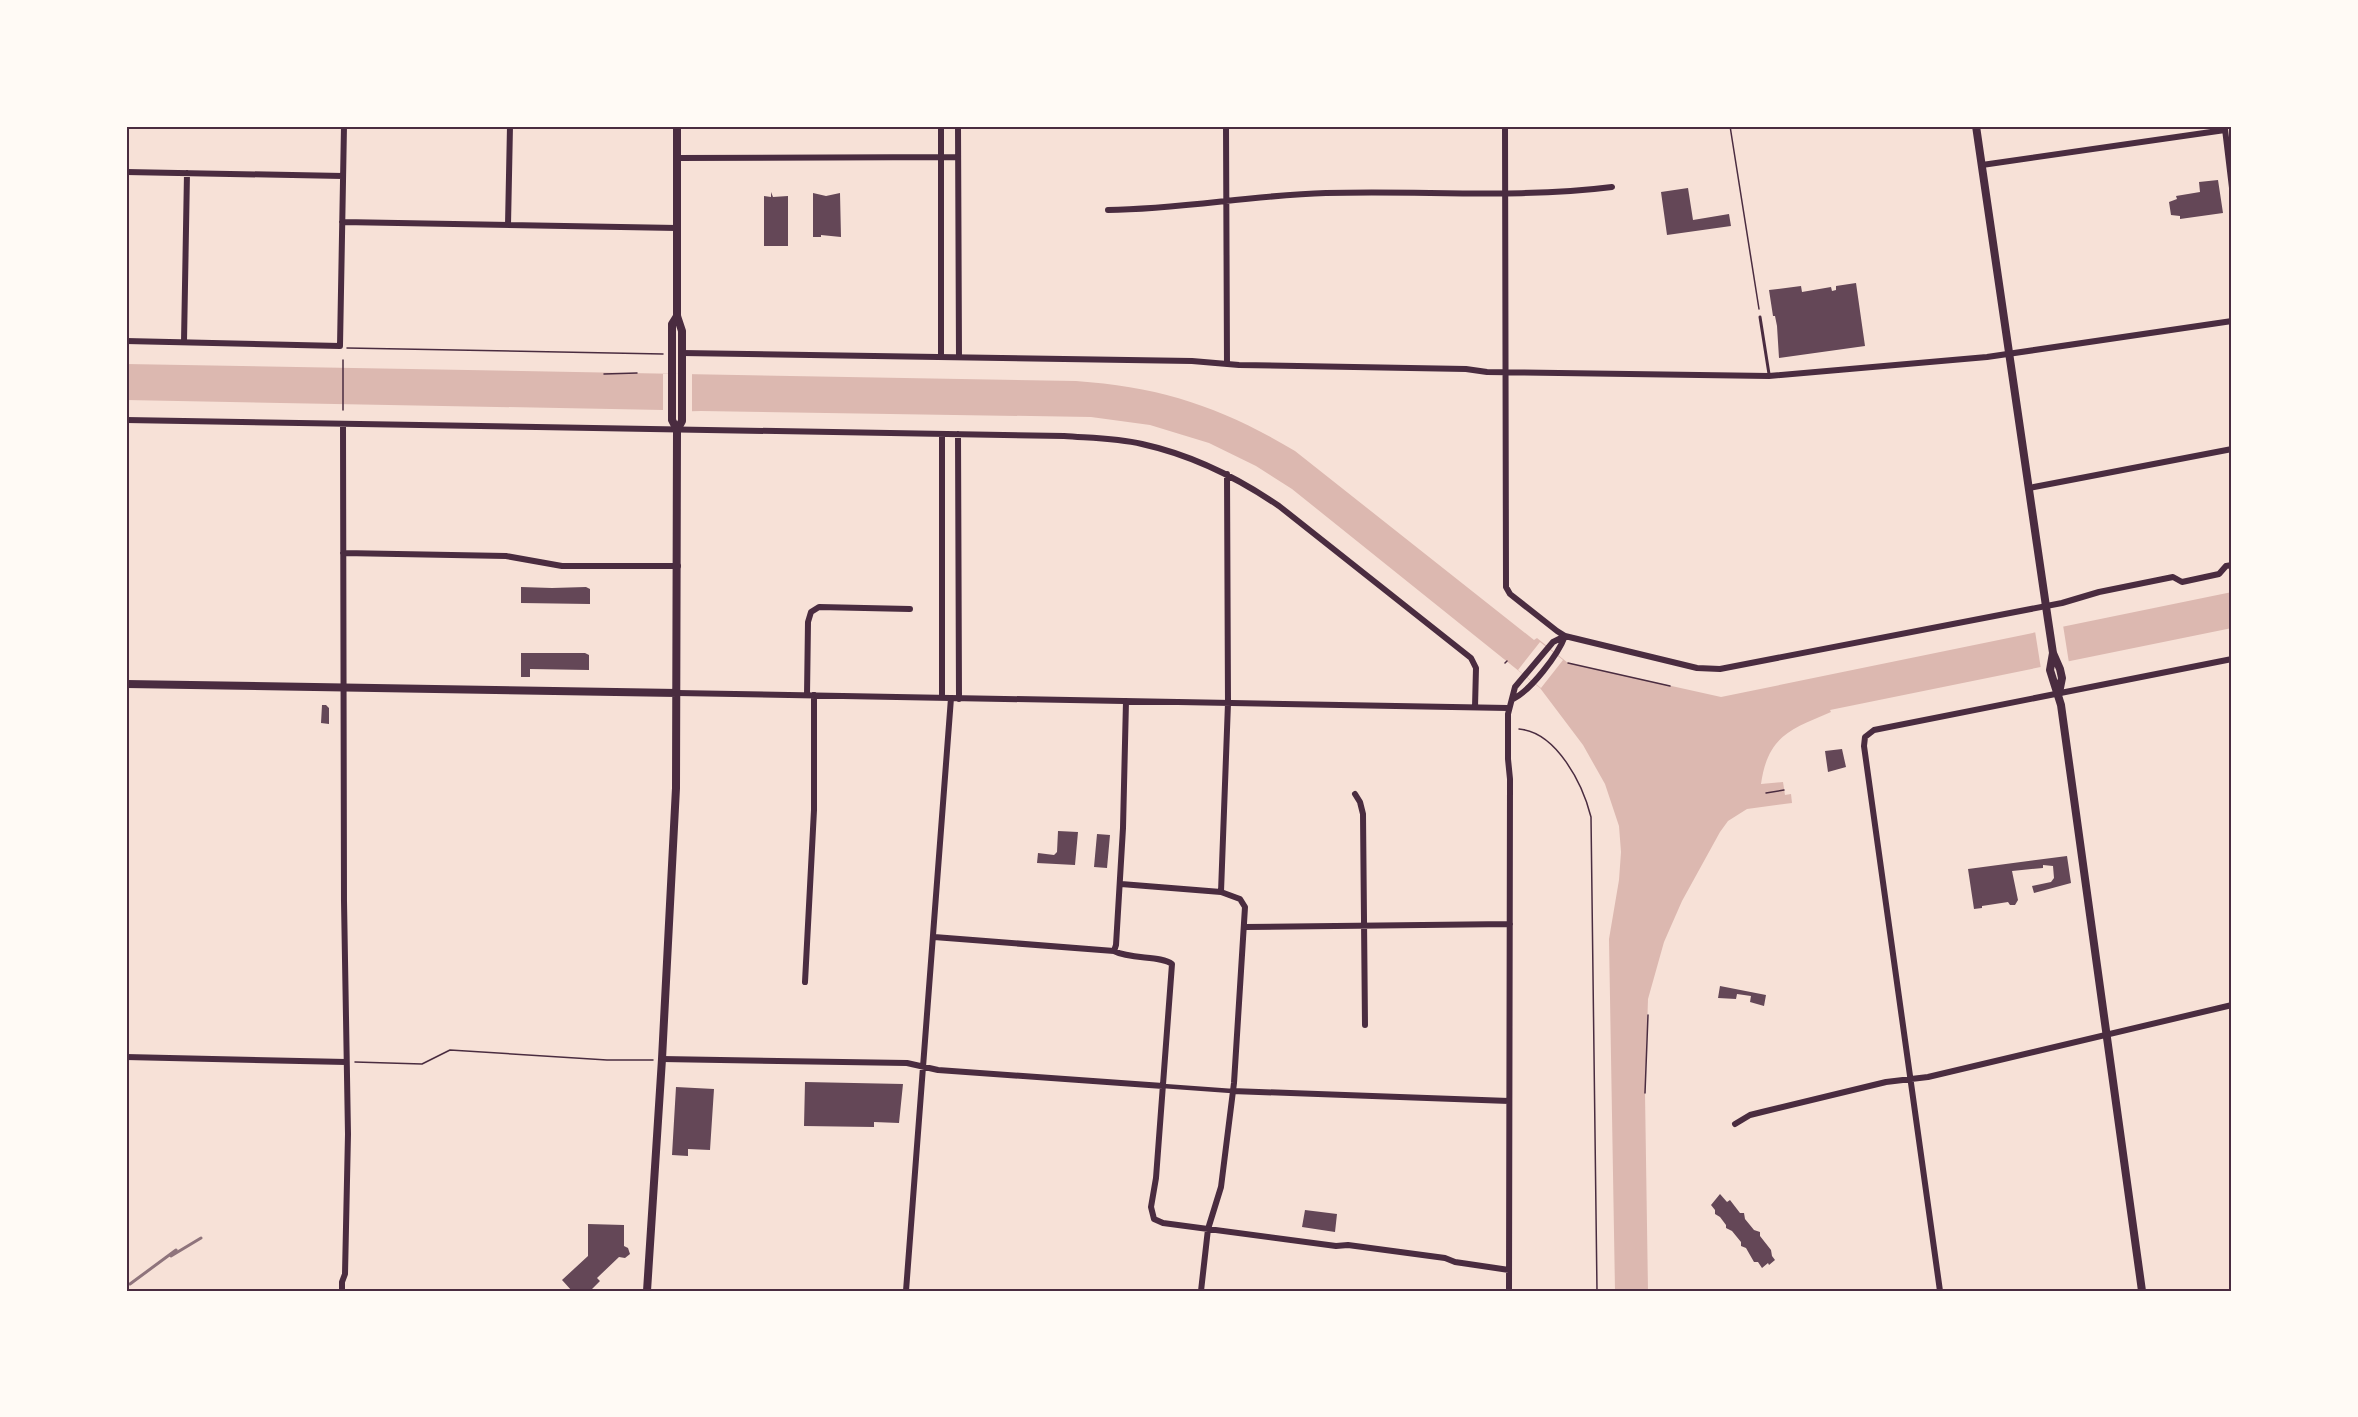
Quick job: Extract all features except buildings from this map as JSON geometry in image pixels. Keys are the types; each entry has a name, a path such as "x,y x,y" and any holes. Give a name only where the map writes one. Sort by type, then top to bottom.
{"street":[{"path":"126,341 340,346 344,126"},
{"path":"508,225 510,126"},
{"path":"677,126 677,316 682,331 682,421 677,430"},
{"path":"941,126 941,357"},
{"path":"958,126 958,357"},
{"path":"1226,126 1227,364"},
{"path":"1505,126 1506,587 1510,594 1565,636 1697,668 1714,669 2046,606 2099,592 2174,577 2182,582 2219,574 2226,566 2232,565"},
{"path":"1976,126 2049,628 2055,666 2062,678 2059,693 2142,1291"},
{"path":"1982,165 2224,128 2232,188"},
{"path":"677,158 958,157"},
{"path":"126,172 343,176"},
{"path":"184,342 187,173"},
{"path":"1108,210 1183,207 1270,196 1317,193 1506,193 1580,191 1612,187"},
{"path":"342,222 677,228"},
{"path":"647,1291 676,788 677,430 672,420 672,324 677,316"},
{"path":"682,353 1192,361 1507,372 1769,376 2009,354 2232,321"},
{"path":"126,420 1065,436 1142,444 1212,467 1280,506 1471,658 1476,668 1475,707"},
{"path":"342,1291 345,1274 348,1184 345,1062 343,424"},
{"path":"942,434 942,698"},
{"path":"958,434 959,699"},
{"path":"2029,488 2232,449"},
{"path":"1221,892 1228,703 1227,474"},
{"path":"344,553 506,556 562,566 678,566"},
{"path":"805,982 814,810 808,622 811,612 819,607 910,609"},
{"path":"1509,1291 1510,779 1508,708 1513,699 1515,687 1553,642 1565,636"},
{"path":"1513,699 1523,694 1556,655 1565,636"},
{"path":"1940,1291 1864,746 1865,737 1874,730 2232,659"},
{"path":"126,684 1508,708"},
{"path":"906,1291 951,698"},
{"path":"1114,951 1121,884 1126,701"},
{"path":"1355,794 1363,814 1365,1025"},
{"path":"1121,884 1221,892 1244,903 1245,927 1232,1091 1221,1187 1208,1229 1201,1291"},
{"path":"1245,927 1510,924"},
{"path":"934,937 1114,951 1125,957 1163,960 1172,964 1156,1178 1151,1215 1154,1219 1162,1223 1336,1246 1370,1247 1509,1269"},
{"path":"1735,1124 1750,1115 1886,1082 1928,1077 2232,1005"},
{"path":"126,1057 345,1062"},
{"path":"662,1059 907,1063 938,1070 1232,1091 1509,1101"}],"lane":[{"path":"1760,316 1769,376"}],"path":[{"path":"1730,126 1759,310"},
{"path":"340,346 348,348 672,354"},
{"path":"343,360 343,409"},
{"path":"604,374 637,374"},
{"path":"1568,663 1671,686"},
{"path":"1519,729 1540,738 1569,766 1582,790 1591,817 1597,1291"},
{"path":"1766,793 1784,790"},
{"path":"1645,1094 1648,1015"},
{"path":"345,1062 422,1064 450,1050 607,1060 648,1059"}],"shaded area":[{"path":"126,364 1076,381 1136,388 1216,411 1242,422 1295,451 1534,640 1537,638 1568,663 1721,697 2232,592 2232,628 1830,710 1831,712 1792,730 1775,745 1764,768 1761,784 1783,782 1785,795 1791,794 1792,803 1747,809 1728,821 1682,901 1664,942 1648,999 1645,1093 1648,1291 1615,1291 1609,939 1619,880 1621,852 1619,826 1605,784 1583,745 1540,688 1292,489 1256,466 1209,443 1150,425 1091,417 663,412 663,410 126,400"}],"pier":[{"path":"663,374 692,374 692,412 663,412"},
{"path":"2063,625 2069,663 2041,669 2035,631"},
{"path":"1540,642 1563,660 1541,688 1518,670"}],"railway":[{"path":"171,1256 201,1238"},
{"path":"130,1284 176,1250"}]}
